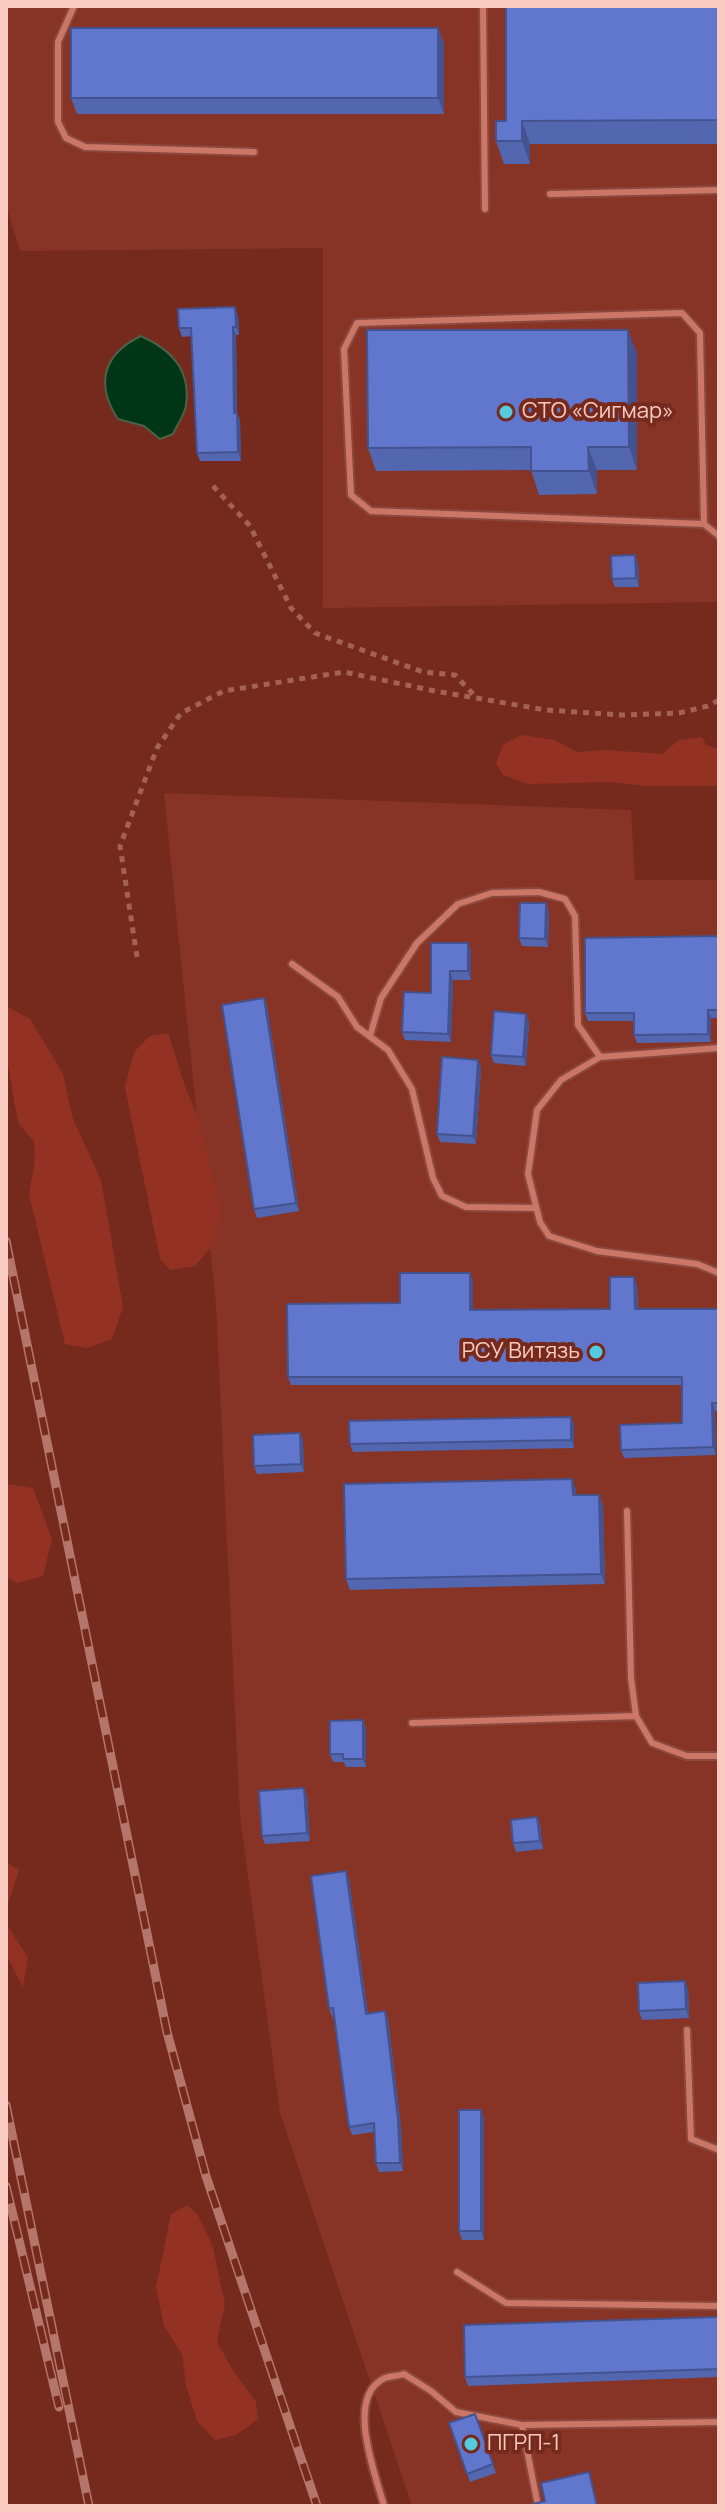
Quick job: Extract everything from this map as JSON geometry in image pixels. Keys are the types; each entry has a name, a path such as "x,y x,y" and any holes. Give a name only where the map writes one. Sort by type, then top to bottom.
{"lane":[{"path":"74,6 58,42 58,122 66,138 85,147 254,152"},
{"path":"483,6 485,209"},
{"path":"550,194 719,190"},
{"path":"704,524 700,333 682,313 357,323 344,349 351,495 371,511 704,524 719,536"},
{"path":"370,1036 381,998 417,943 458,904 492,893 539,892 565,899 575,916 578,1025 600,1057"},
{"path":"292,964 338,997 357,1027 388,1050 412,1089 433,1178 442,1196 466,1207 536,1208"},
{"path":"719,1048 600,1057 561,1080 537,1110 528,1174 540,1222 549,1236 597,1251 697,1264 719,1273"},
{"path":"627,1511 631,1678 636,1716 652,1743 687,1756 719,1756"},
{"path":"412,1723 636,1716"},
{"path":"687,2030 691,2139 719,2150"},
{"path":"457,2272 506,2303 719,2306"},
{"path":"384,2506 362,2423 370,2393 383,2379 404,2374 456,2412 522,2425 719,2422"},
{"path":"522,2425 538,2506"}],"path":[{"path":"213,486 250,526 291,608 315,633 423,672 455,675 477,698"},
{"path":"137,957 120,846 157,748 181,713 224,691 344,672 546,710 622,715 679,713 719,700"}],"shaded area":[{"path":"6,6 719,6 719,602 323,608 323,248 20,251 6,205"},
{"path":"141,336 169,354 182,371 185,381 184,412 173,434 160,439 144,426 118,419 107,394 105,382 111,361 128,343"},
{"path":"521,735 554,740 577,752 604,750 662,754 679,740 702,737 706,745 719,749 719,786 645,786 611,782 528,784 503,775 496,763 503,745"},
{"path":"164,793 631,810 635,880 719,880 719,2506 424,2506 411,2503 280,2113 240,1816 216,1305"},
{"path":"6,1006 30,1019 63,1074 73,1119 101,1180 123,1307 112,1339 87,1348 65,1344 29,1194 35,1160 34,1141 18,1123 6,1053"},
{"path":"168,1033 200,1123 220,1207 218,1239 195,1266 170,1270 160,1259 125,1087 134,1052 150,1036"},
{"path":"6,1484 33,1488 52,1539 43,1576 17,1583 6,1577"},
{"path":"6,1862 19,1870 6,1910"},
{"path":"6,1923 28,1958 23,1987 6,1954"},
{"path":"188,2205 199,2217 213,2247 225,2304 217,2342 256,2402 258,2419 236,2435 215,2440 197,2421 186,2385 182,2354 164,2326 156,2287 171,2214"}],"building":[{"path":"506,6 719,6 719,120 522,121 522,141 496,141 496,121 506,121"},
{"path":"71,28 438,28 438,98 71,98"},
{"path":"235,307 234,413 237,413 238,452 197,453 191,328 179,328 178,309"},
{"name":"СТО «Сигмар»","path":"367,330 628,330 629,447 588,447 589,471 531,471 531,447 368,448"},
{"path":"635,555 636,578 612,579 611,556"},
{"path":"520,903 546,903 545,939 519,938"},
{"path":"719,936 719,1010 708,1010 708,1034 634,1035 634,1013 585,1013 585,938"},
{"path":"431,943 468,943 468,971 450,971 448,1034 402,1032 404,992 431,993"},
{"path":"264,998 296,1203 254,1209 222,1005"},
{"path":"494,1011 526,1014 523,1057 491,1055"},
{"path":"442,1057 478,1060 473,1136 437,1134"},
{"path":"400,1273 470,1273 470,1310 610,1309 610,1277 634,1277 635,1309 719,1309 719,1403 712,1403 713,1447 621,1450 620,1425 682,1423 682,1377 288,1377 287,1304 400,1303"},
{"path":"571,1417 571,1440 350,1444 349,1421"},
{"path":"300,1433 301,1464 254,1466 253,1435"},
{"path":"572,1479 573,1495 599,1495 601,1574 346,1579 344,1484"},
{"path":"363,1720 363,1759 343,1759 343,1754 330,1754 330,1721"},
{"path":"304,1788 307,1833 262,1836 259,1791"},
{"path":"537,1817 540,1841 513,1843 511,1820"},
{"path":"346,1871 366,2014 385,2011 400,2163 376,2163 374,2123 349,2127 311,1876"},
{"path":"685,1981 686,2009 639,2011 638,1983"},
{"path":"459,2110 481,2110 481,2231 459,2231"},
{"path":"719,2317 719,2369 465,2377 464,2325"},
{"name":"ПГРП-1","path":"475,2414 493,2464 467,2474 449,2423"},
{"path":"589,2472 597,2506 526,2506 545,2501 541,2483"}],"railway":[{"path":"6,1241 167,2032 206,2176 317,2506"},
{"path":"6,2105 89,2506"},
{"path":"6,2186 59,2407"}],"place":[{"name":"СТО «Сигмар»","path":"506,412"},
{"name":"РСУ Витязь","path":"596,1352"},
{"name":"ПГРП-1","path":"471,2444"}]}
